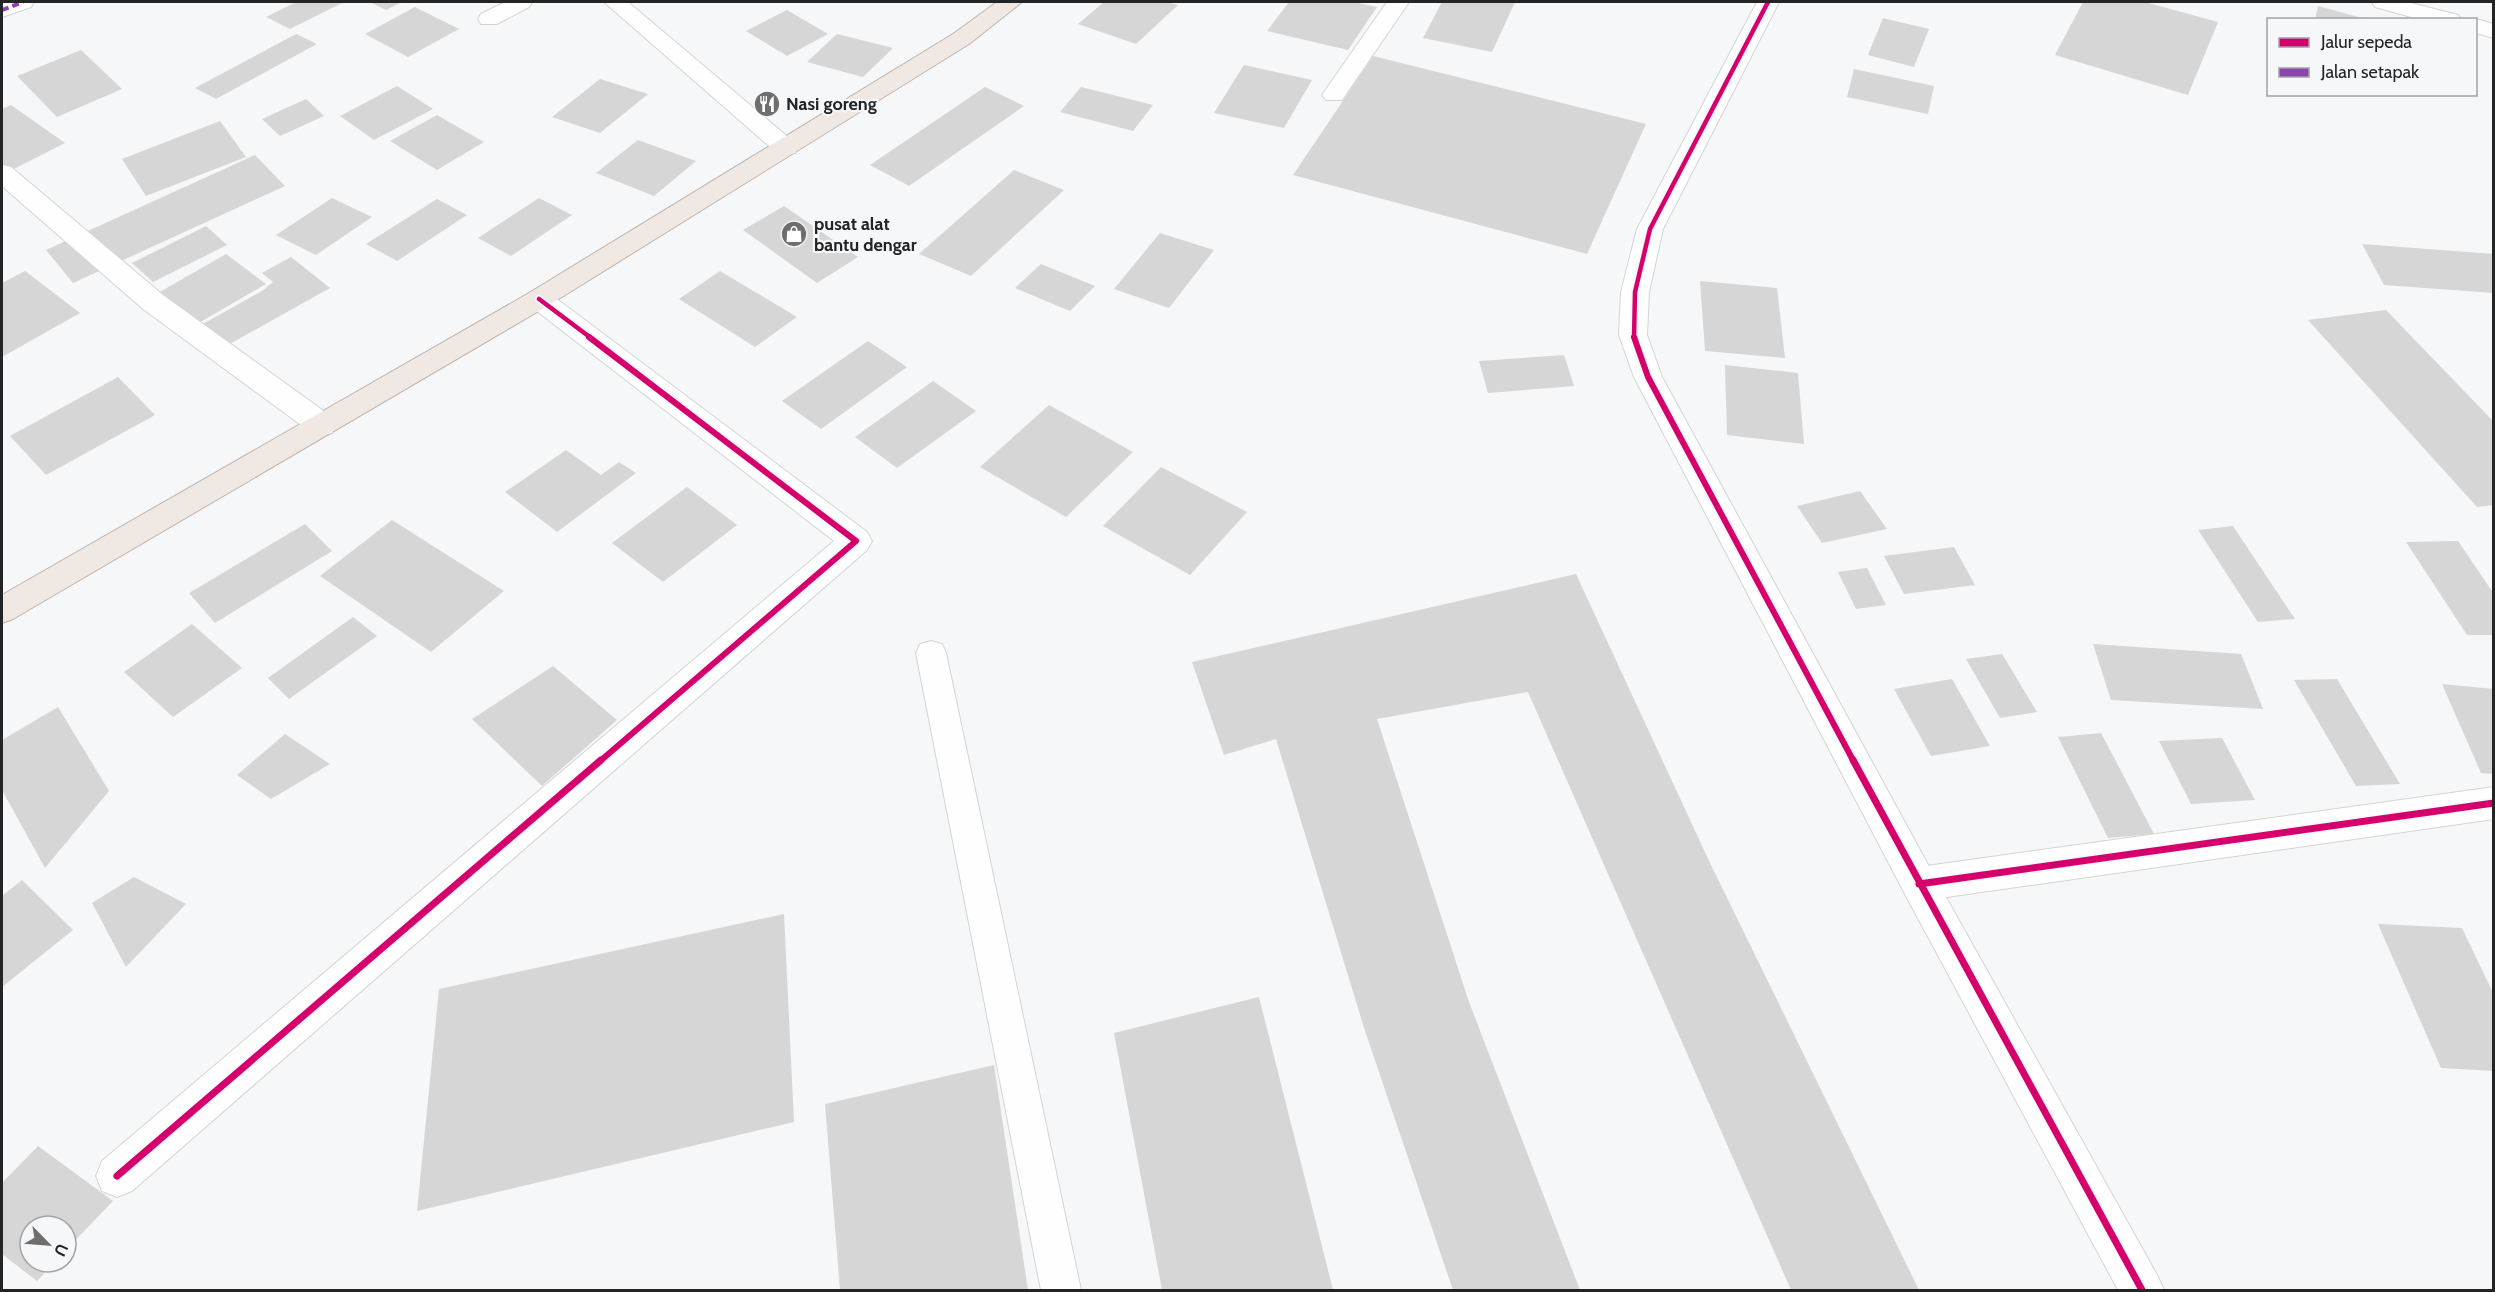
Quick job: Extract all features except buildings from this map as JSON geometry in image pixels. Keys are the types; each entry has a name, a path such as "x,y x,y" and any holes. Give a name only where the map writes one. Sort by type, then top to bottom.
{"highway":[{"path":"2,610 539,299 961,39 1011,2"}],"street":[{"path":"2,10 23,2"},
{"path":"489,19 521,2"},
{"path":"615,2 786,148"},
{"path":"1334,95 1398,2"},
{"path":"1768,2 1650,229 1635,292 1633,335 1648,377 1919,884 2142,1290"},
{"path":"2383,2 2443,18"},
{"path":"2477,27 2493,31"},
{"path":"2,173 153,302 322,425"},
{"path":"117,1176 856,541 539,299"},
{"path":"1919,884 2493,803"}],"lane":[{"path":"931,653 1061,1290"}],"marked path":[{"path":"2,10 23,2"}],"cycle path":[{"path":"1768,2 1650,229 1635,292 1633,335 1648,377 1919,884 2142,1290"},
{"path":"117,1176 856,541 539,299"},
{"path":"1919,884 2494,803"}],"place":[{"name":"Nasi goreng","path":"767,104"},
{"name":"pusat alat bantu dengar","path":"794,234"}]}
